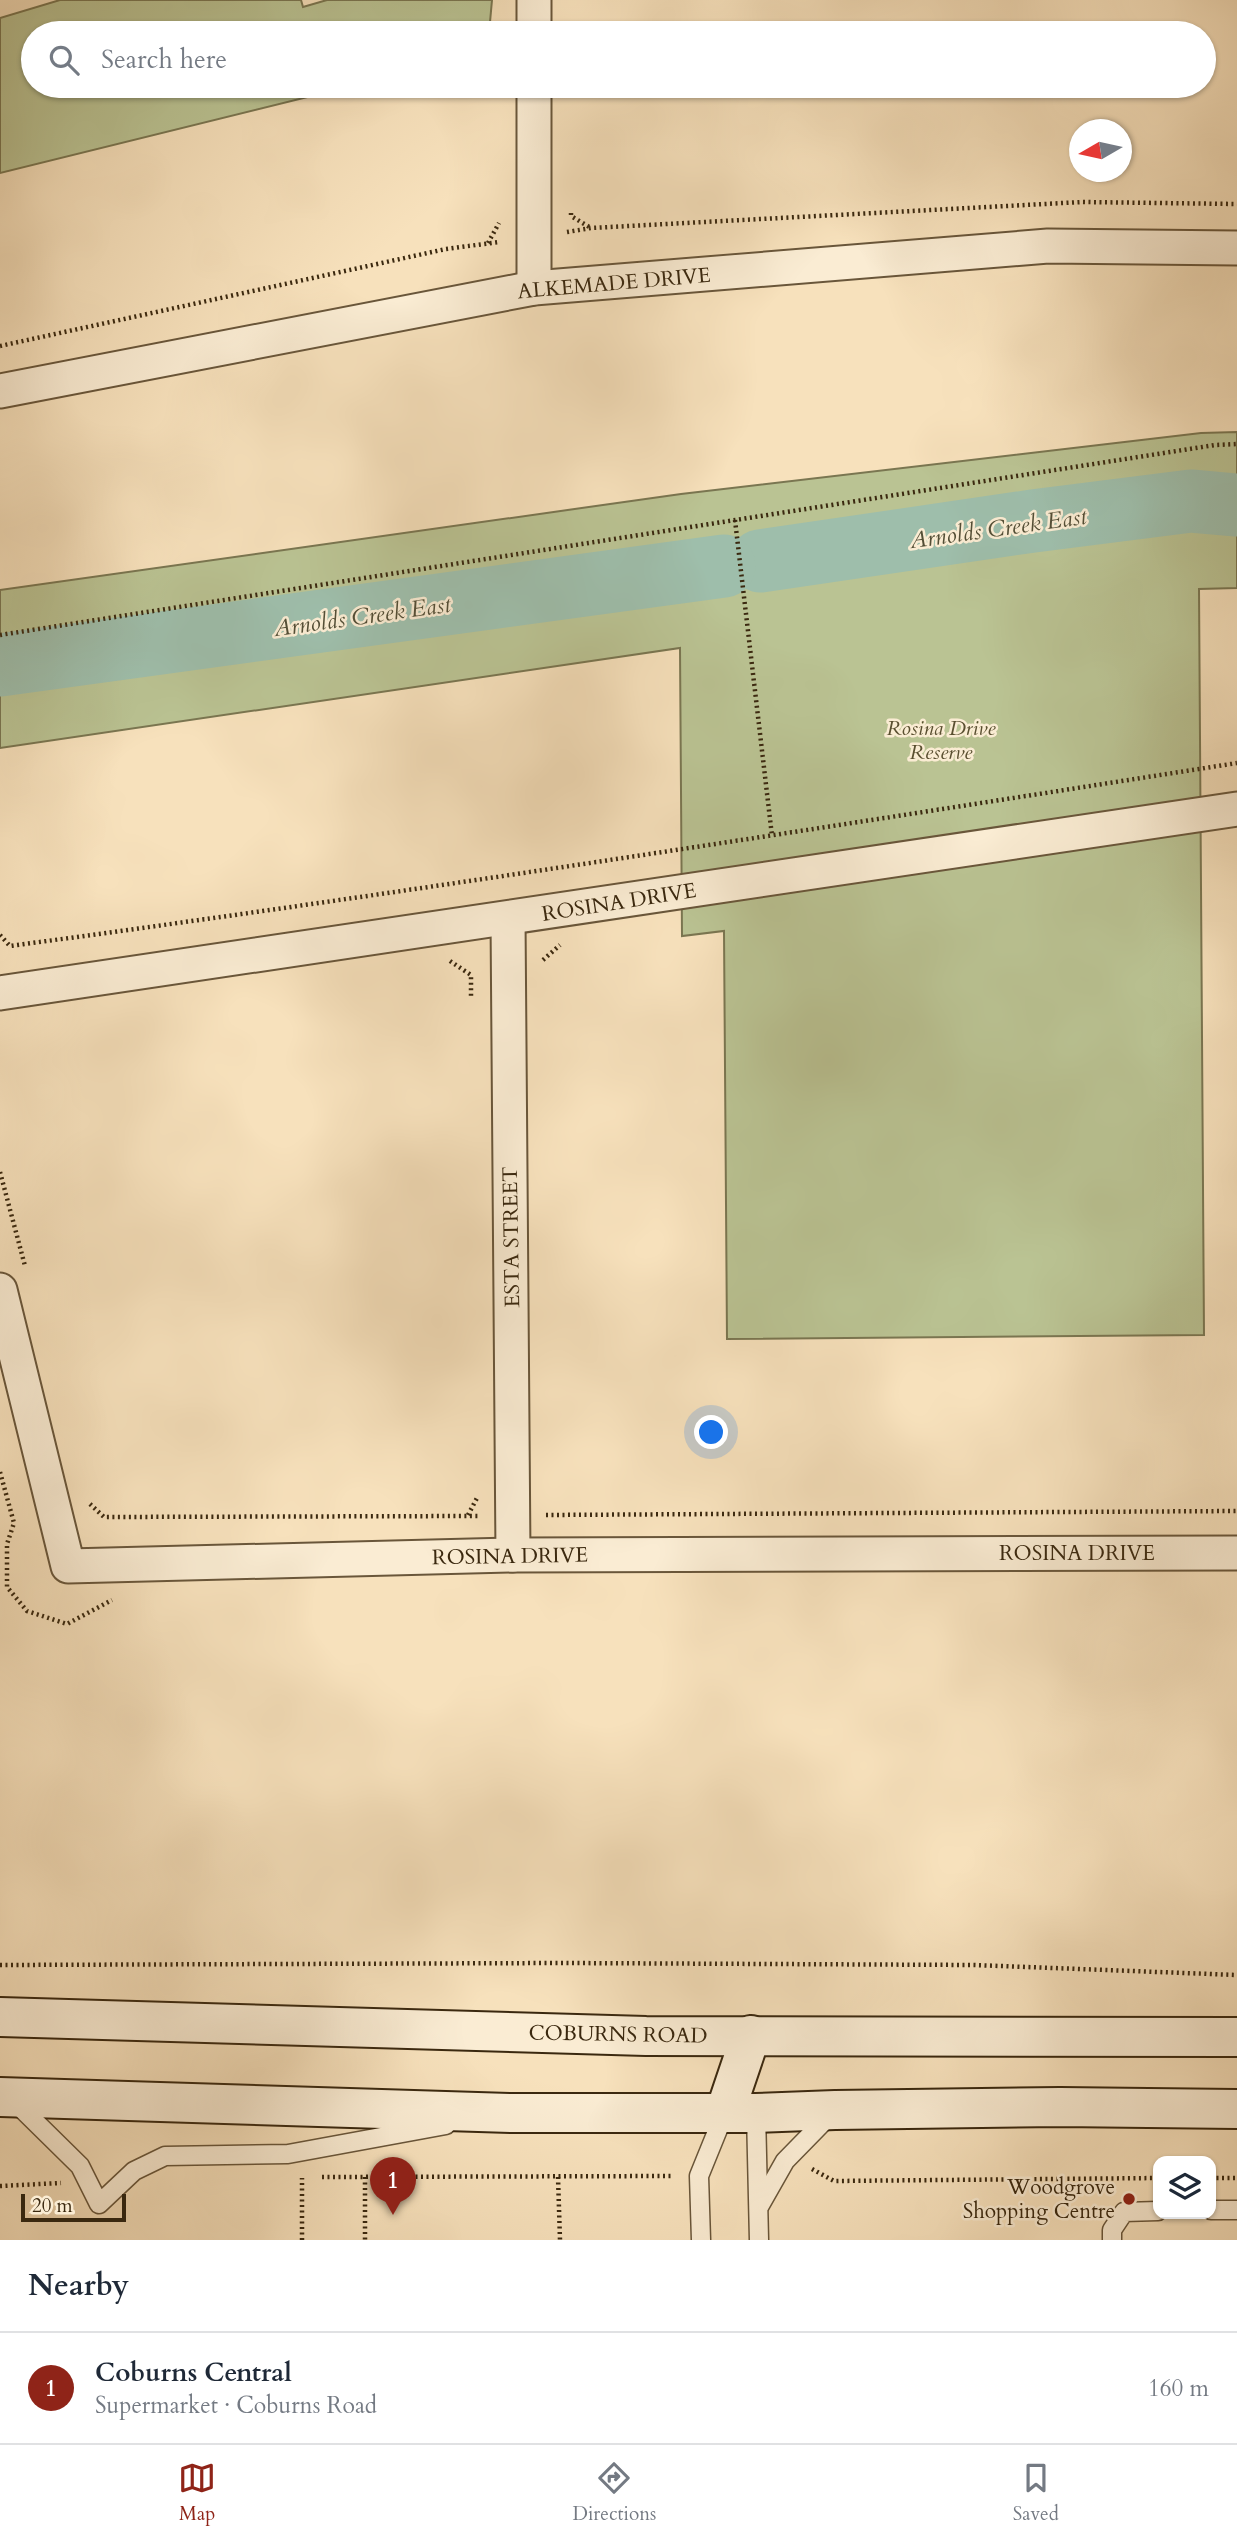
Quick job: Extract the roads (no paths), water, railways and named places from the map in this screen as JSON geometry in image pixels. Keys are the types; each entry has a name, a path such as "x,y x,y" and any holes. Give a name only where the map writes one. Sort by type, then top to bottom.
{"main road":[{"name":"COBURNS ROAD","path":"0,2017 646,2036 1237,2037"},
{"path":"741,2113 751,2035"},
{"path":"5,2097 511,2113 741,2113 1047,2107 1237,2109"}],"street":[{"path":"534,0 534,21"},
{"path":"534,98 534,288"},
{"name":"ALKEMADE DRIVE","path":"0,391 534,288 1048,246 1237,248"},
{"name":"ROSINA DRIVE","path":"0,993 1237,808"},
{"name":"ESTA STREET","path":"508,919 513,1555"},
{"name":"ROSINA DRIVE","path":"0,1290 68,1566 513,1555 1237,1553"}],"lane":[{"path":"5,2097 80,2166 99,2204 118,2183 134,2171 149,2161 165,2156 288,2154 511,2113"},
{"path":"759,2207 785,2161 835,2110"},
{"path":"701,2240 699,2176 741,2113"},
{"path":"741,2113 759,2207 759,2239"},
{"path":"1216,2210 1237,2210"},
{"path":"1112,2240 1112,2230 1124,2212 1153,2211"}],"waterway":[{"name":"Arnolds Creek East","path":"760,561 1191,501 1237,505"},
{"name":"Arnolds Creek East","path":"0,665 724,566"}],"place":[{"name":"Woodgrove Shopping Centre","path":"1129,2199"},
{"name":"Coburns Central","path":"393,2215"}],"park label":[{"name":"Rosina Drive Reserve","path":"941,740"}]}
